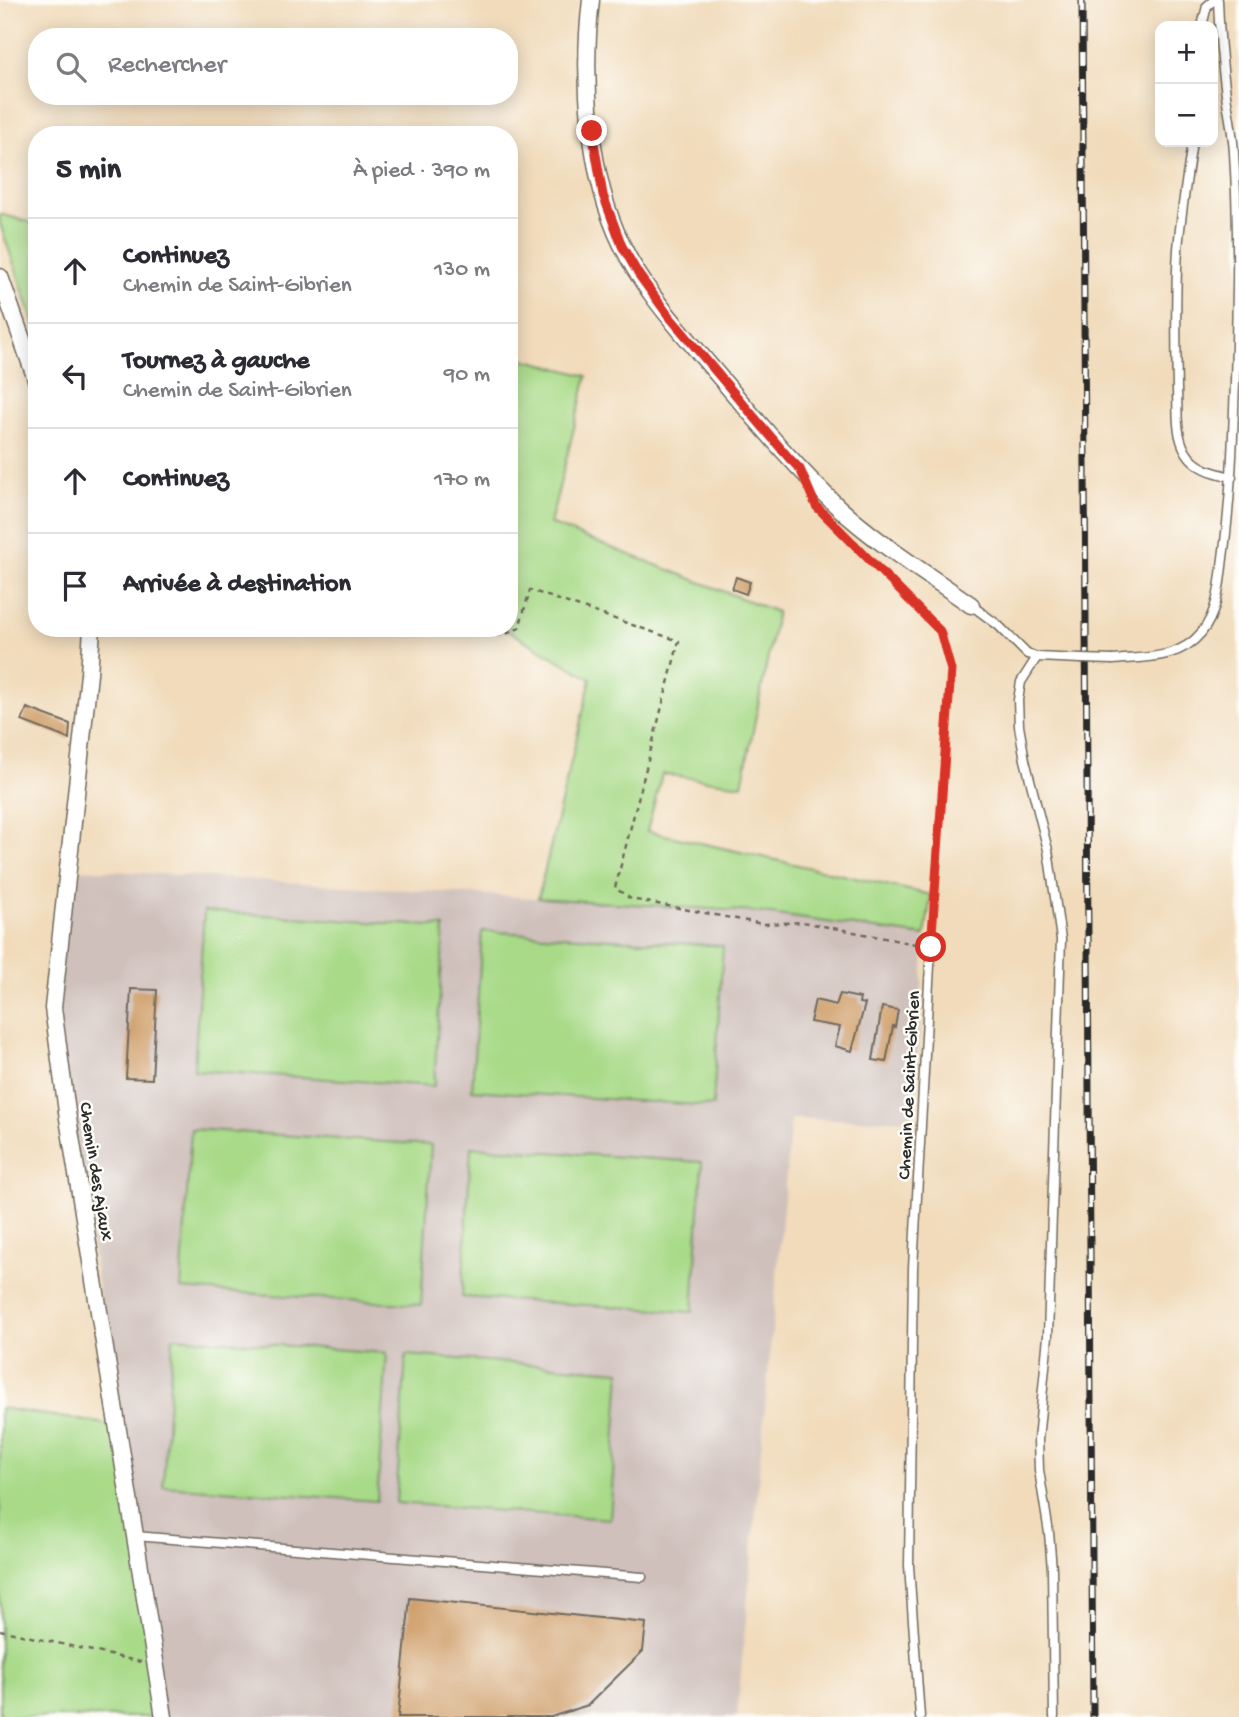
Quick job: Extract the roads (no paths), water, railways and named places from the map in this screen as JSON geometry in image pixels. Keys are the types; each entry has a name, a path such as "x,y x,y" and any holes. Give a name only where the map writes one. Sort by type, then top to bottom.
{"street":[{"path":"591,0 587,66 598,170 612,221 622,246 639,275 668,315 789,458 840,508 873,535 971,605"},
{"path":"0,277 28,356"},
{"name":"Chemin des Ajaux","path":"91,637 53,1008 67,1112 164,1717"}],"lane":[{"path":"971,605 998,625 1027,654 1081,659 1113,660 1165,656 1195,641 1204,631 1212,614 1217,597 1232,477 1237,317 1237,198 1216,0 1207,6 1203,21"},
{"path":"1191,147 1178,247 1175,330 1179,427 1187,455 1211,472 1232,477"},
{"path":"1037,657 1021,682 1018,700 1025,760 1048,850 1061,940 1048,1336 1038,1440 1039,1470 1052,1569 1054,1717"},
{"name":"Chemin de Saint-Gibrien","path":"920,1717 909,1566 913,1268 931,947"},
{"path":"135,1536 642,1577"}],"railway":[{"path":"1082,0 1093,1717"}]}
